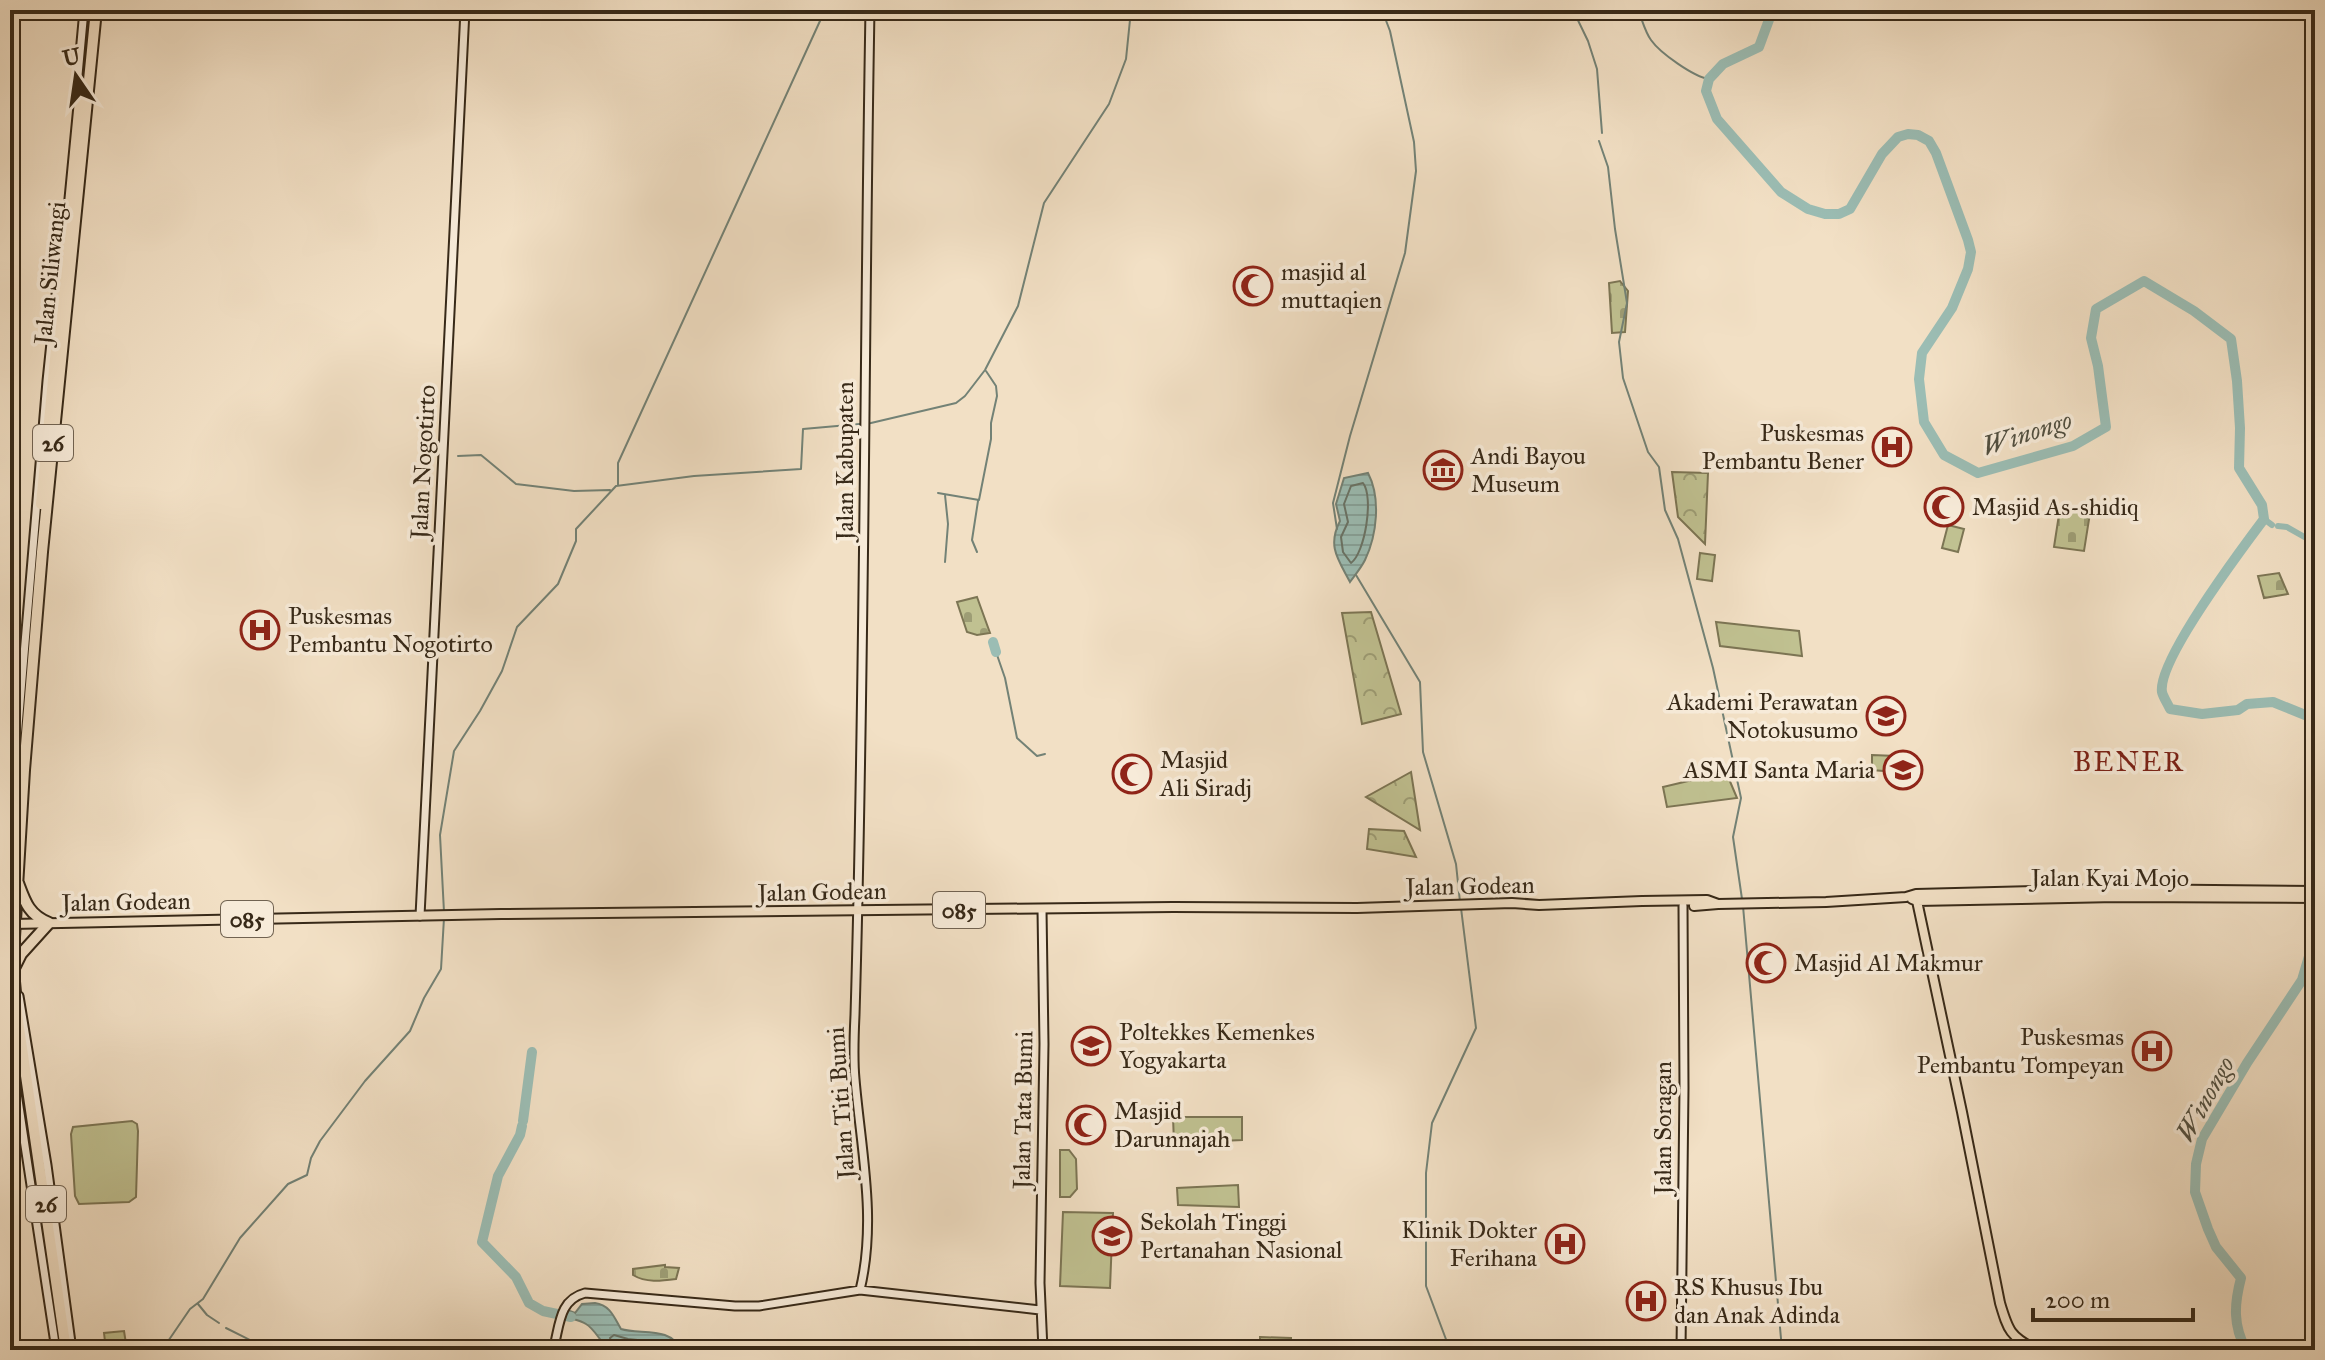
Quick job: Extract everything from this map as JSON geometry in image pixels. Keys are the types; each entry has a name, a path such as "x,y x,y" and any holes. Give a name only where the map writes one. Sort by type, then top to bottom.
{"highway":[{"name":"Jalan Siliwangi","path":"46,478 53,332 94,12"},
{"name":"Jalan Siliwangi","path":"64,1350 36,1200 14,987 12,924 16,877 14,853 39,551 94,12"},
{"path":"13,971 21,954 49,923 37,918 27,907 16,877"},
{"name":"Jalan Siliwangi","path":"10,1009 59,1273 64,1350"}],"main road":[{"name":"Jalan Kyai Mojo","path":"1718,904 2113,889 2315,898"},
{"name":"Jalan Kyai Mojo","path":"1912,897 1938,900 2299,895 2315,891"},
{"path":"1912,897 1919,912 2000,1303 2009,1330 2037,1350"},
{"path":"1890,898 1906,902 1921,923"},
{"name":"Jalan Godean","path":"12,924 462,915 1173,907 1357,908 1707,900 1718,904"},
{"path":"1921,923 1927,905 1938,900"},
{"name":"Jalan Godean","path":"1634,903 1683,906 1718,904"}],"street":[{"name":"Jalan Nogotirto","path":"420,916 465,10"},
{"name":"Jalan Kabupaten","path":"856,912 863,707 870,10"},
{"path":"10,820 46,478"},
{"path":"14,853 22,841 26,800 46,478"},
{"name":"Jalan Soragan","path":"1681,1350 1683,906"},
{"name":"Jalan Tata Bumi","path":"1042,910 1044,1044 1040,1310 1043,1350"},
{"name":"Jalan Titi Bumi","path":"856,912 854,1075 868,1217 867,1249 860,1290"},
{"path":"14,987 19,996 28,1042 59,1273"},
{"path":"10,1047 36,1200"},
{"path":"553,1350 563,1313 572,1298 585,1293 759,1306 860,1290 1040,1310"}],"green space":[{"path":"1620,281 1628,291 1625,332 1612,333 1609,283"},
{"path":"1672,472 1708,473 1705,544 1678,517"},
{"path":"2060,508 2090,513 2084,551 2054,547"},
{"path":"1948,525 1964,529 1958,552 1942,548"},
{"path":"1700,553 1715,555 1712,581 1697,579"},
{"path":"2279,573 2288,594 2264,598 2258,576"},
{"path":"977,597 990,633 977,635 967,632 957,602"},
{"path":"1371,612 1401,714 1362,724 1342,613"},
{"path":"1716,622 1799,631 1802,656 1720,646"},
{"path":"1872,755 1896,756 1895,772 1872,770"},
{"path":"1411,772 1420,830 1366,797"},
{"path":"1726,772 1737,798 1667,807 1663,787"},
{"path":"1369,829 1404,831 1416,857 1367,849"},
{"path":"1173,1117 1242,1117 1242,1140 1174,1143"},
{"path":"132,1121 137,1124 138,1131 136,1197 129,1202 79,1204 75,1196 73,1127"},
{"path":"1060,1150 1069,1150 1076,1159 1077,1189 1070,1197 1060,1197"},
{"path":"1238,1185 1239,1207 1178,1205 1177,1188"},
{"path":"1063,1212 1113,1213 1110,1288 1060,1286"},
{"path":"665,1265 679,1268 676,1279 648,1280 633,1275 633,1269"},
{"path":"124,1331 127,1350 106,1350 104,1333"},
{"path":"1260,1337 1291,1338 1291,1350 1260,1350"}],"water":[{"path":"1368,473 1375,494 1375,528 1365,560 1350,582 1334,545 1340,521 1336,504 1344,478"},
{"path":"595,1303 608,1309 621,1329 663,1334 676,1342 680,1350 610,1349 586,1324 561,1315 567,1310 575,1313 582,1304"}],"waterway":[{"path":"618,485 618,463 825,10"},
{"path":"444,912 440,835 454,751 502,671 517,627 558,584 576,541 576,529 616,486 694,476 801,469 803,429 871,423 956,403 965,396 985,370 1018,306 1044,203 1109,104 1126,59 1131,10"},
{"path":"1337,529 1333,503 1405,253 1416,171 1414,142 1390,31 1382,10"},
{"path":"1573,10 1597,69 1602,133"},
{"path":"1638,10 1655,45 1686,69 1709,79"},
{"name":"Winongo","path":"1769,10 1770,17 1759,47 1723,64 1709,79 1706,91 1717,119 1781,192 1808,209 1839,214 1850,209 1882,154 1898,137 1918,135 1929,141 1936,153 1971,252 1968,269 1952,308 1922,353 1919,379 1924,422 1944,455 1978,473 2073,446 2106,427 2091,338 2096,309 2144,281 2194,311 2231,339 2240,428 2239,468 2262,505 2264,519 2187,631 2164,677 2162,692 2170,709 2202,714 2273,702 2315,719"},
{"path":"1599,141 1608,167 1627,303 1619,342 1623,378 1648,452 1659,467 1665,510 1678,539 1713,668 1741,798 1733,837 1742,899"},
{"path":"938,493 979,500 997,396 996,386 986,371"},
{"path":"458,456 481,455 516,484 574,491 610,490"},
{"path":"945,495 948,524 945,562"},
{"path":"977,552 972,540 978,501"},
{"path":"2264,519 2272,525"},
{"path":"2278,526 2287,527 2315,543"},
{"path":"1356,575 1420,682 1423,752 1456,864 1460,902"},
{"path":"993,642 996,652"},
{"path":"996,652 1005,678 1017,738 1037,756 1045,754"},
{"name":"Winongo","path":"2315,817 2311,829 2315,844"},
{"path":"1743,906 1782,1350"},
{"path":"1450,1350 1426,1286 1426,1173 1432,1123 1476,1028 1461,908"},
{"path":"162,1350 190,1309 203,1299 240,1238 288,1184 307,1175 320,1141 365,1081 410,1031 441,969 444,918"},
{"name":"Winongo","path":"2246,1350 2236,1315 2241,1278 2216,1247 2208,1229 2195,1192 2196,1164 2202,1139 2302,980 2313,943 2315,919"},
{"path":"523,1121 532,1052"},
{"path":"522,1126 498,1176 482,1242 516,1277 529,1303 543,1311 571,1317"},
{"path":"198,1304 219,1323"},
{"path":"226,1328 270,1350"}],"place":[{"name":"masjid al muttaqien","path":"1253,286"},
{"name":"Puskesmas Pembantu Bener","path":"1892,447"},
{"name":"Andi Bayou Museum","path":"1443,470"},
{"name":"Masjid As-shidiq","path":"1944,507"},
{"name":"Puskesmas Pembantu Nogotirto","path":"260,630"},
{"name":"Akademi Perawatan Notokusumo","path":"1886,716"},
{"name":"ASMI Santa Maria","path":"1903,770"},
{"name":"Masjid Ali Siradj","path":"1132,774"},
{"name":"Masjid Al Makmur","path":"1766,963"},
{"name":"Poltekkes Kemenkes Yogyakarta","path":"1091,1046"},
{"name":"Puskesmas Pembantu Tompeyan","path":"2152,1051"},
{"name":"Masjid Darunnajah","path":"1086,1125"},
{"name":"Sekolah Tinggi Pertanahan Nasional","path":"1112,1236"},
{"name":"Klinik Dokter Ferihana","path":"1565,1244"},
{"name":"RS Khusus Ibu dan Anak Adinda","path":"1646,1301"}],"district":[{"name":"BENER","path":"2129,761"}]}
